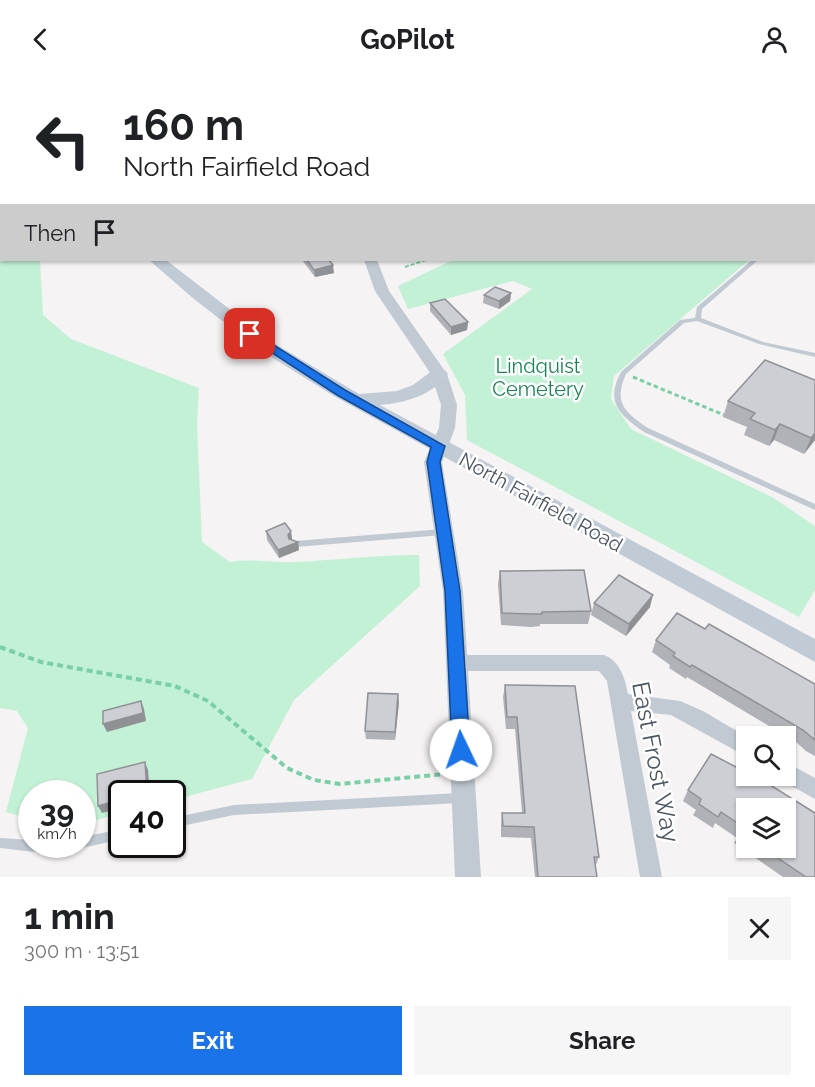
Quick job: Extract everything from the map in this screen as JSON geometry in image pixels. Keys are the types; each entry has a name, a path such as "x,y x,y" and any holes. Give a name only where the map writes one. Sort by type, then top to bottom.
{"main road":[{"name":"North Fairfield Road","path":"159,261 200,296 266,346 355,400 815,651"},
{"path":"355,400 392,400 404,397 425,387 439,374"}],"street":[{"path":"370,261 382,291 439,374 449,405 447,428 438,446 434,462 453,591 468,877"},
{"name":"East Frost Way","path":"456,663 604,663 616,678 651,877"},
{"path":"620,701 673,707 696,717 736,741"},
{"path":"796,778 815,789"}],"lane":[{"path":"698,320 699,309 754,261"},
{"path":"815,355 761,343 698,320 682,321 623,373 617,384 616,394 618,404 629,418 646,430 815,507"},
{"path":"295,544 444,531"},
{"path":"186,820 234,810 464,798"},
{"path":"0,843 18,845"}],"path":[{"path":"405,267 423,261"},
{"path":"623,373 724,416"},
{"path":"0,647 41,662 175,686 208,701 287,768 314,780 340,784 462,772"}],"green space":[{"path":"0,261 40,261 43,315 71,339 199,388 197,423 202,542 230,562 247,560 295,562 419,555 420,586 294,700 252,779 186,797 186,780 108,780 108,817 96,820 96,780 18,780 18,815 6,812 28,728 17,711 0,708"},
{"name":"Lindquist Cemetery","path":"451,261 748,261 614,376 611,399 631,429 772,497 815,526 815,590 799,617 467,440 465,395 443,354 532,289 513,281 408,309 398,286"}],"building":[{"path":"308,261 330,261 333,265 314,270"},
{"path":"495,287 511,293 499,301 484,295"},
{"path":"445,299 468,322 451,327 430,303"},
{"path":"765,360 815,380 815,433 811,438 780,424 775,430 750,419 755,413 728,401"},
{"path":"285,523 291,531 288,535 289,539 298,542 278,550 266,531"},
{"path":"584,570 591,611 542,612 542,614 502,613 500,571"},
{"path":"619,575 653,595 629,624 594,603"},
{"path":"677,613 705,629 709,624 815,684 815,740 803,730 673,656 675,653 656,640"},
{"path":"505,685 575,686 599,857 594,857 597,877 538,877 534,827 503,826 502,813 525,813 517,717 507,717"},
{"path":"368,693 398,694 395,732 365,731"},
{"path":"141,701 143,713 103,724 103,711"},
{"path":"711,754 736,767 736,786 772,786 791,798 736,798 736,822 721,812 718,817 699,804 701,799 688,790"},
{"path":"145,762 146,780 108,780 108,803 98,806 97,774"},
{"path":"796,801 815,813 815,877 806,877 778,858 796,858"}],"route":[{"path":"250,334 341,392 438,446 434,462 453,591 461,750"}]}
